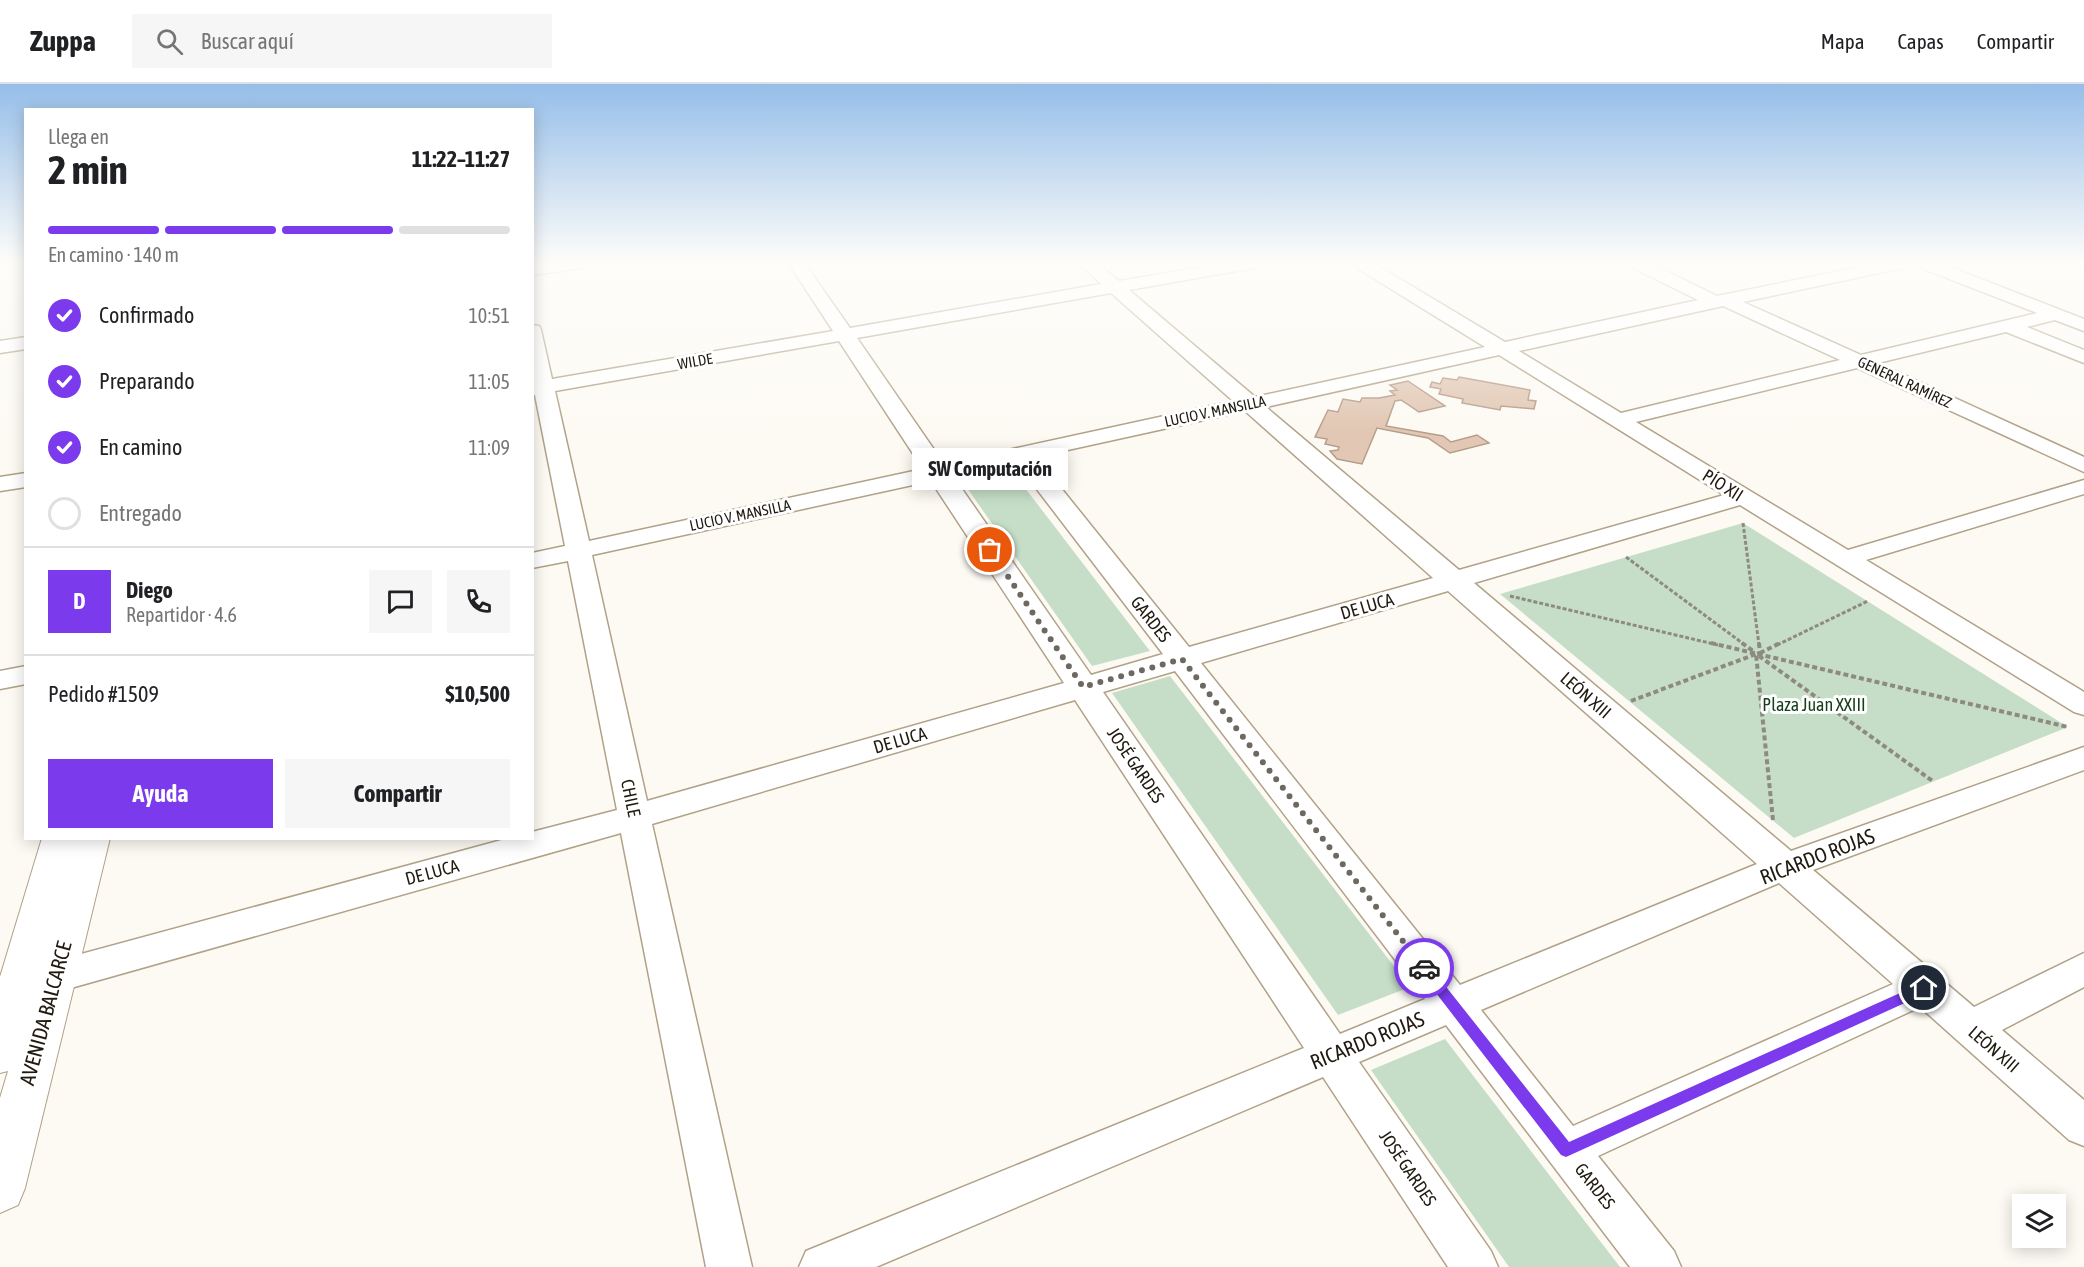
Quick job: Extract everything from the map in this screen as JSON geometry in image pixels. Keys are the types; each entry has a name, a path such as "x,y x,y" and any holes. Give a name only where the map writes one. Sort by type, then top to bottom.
{"main road":[{"name":"AVENIDA BALCARCE","path":"0,1188 25,985 61,840"},
{"name":"AVENIDA BALCARCE","path":"0,1053 25,985 90,840"}],"street":[{"name":"JOSÉ GARDES","path":"835,319 1475,1267"},
{"name":"WILDE","path":"538,388 930,319"},
{"name":"LEÓN XIII","path":"1152,319 2084,1126"},
{"name":"PÍO XII","path":"1454,319 1617,420 1743,510 1844,559 2084,705"},
{"name":"LUCIO V. MANSILLA","path":"534,561 1635,319"},
{"name":"GENERAL RAMÍREZ","path":"1763,319 1862,361 2084,465"},
{"path":"1617,420 2036,319"},
{"path":"2070,319 2084,325"},
{"path":"2008,326 2084,357"},
{"path":"0,347 24,343"},
{"name":"CHILE","path":"534,349 538,388 579,550 729,1267"},
{"name":"GARDES","path":"1021,453 1658,1267"},
{"path":"0,484 24,480"},
{"path":"1844,559 2084,487"},
{"name":"DE LUCA","path":"25,985 634,816 1454,581 1743,510"},
{"path":"0,680 24,675"},
{"name":"RICARDO ROJAS","path":"822,1267 1784,867 2076,743"},
{"path":"1970,1028 2084,969"},
{"path":"1566,1150 1924,988"}],"path":[{"path":"1743,510 1773,820"},
{"path":"1626,557 1934,782"},
{"path":"1500,594 1758,653 2076,743"},
{"path":"1630,701 1758,653 1868,601"}],"green space":[{"path":"1009,467 1150,651 1092,666 960,478"},
{"name":"Plaza Juan XXIII","path":"1743,523 2068,727 1794,838 1500,594"},
{"path":"1170,676 1410,987 1338,1015 1112,693"},
{"path":"1445,1039 1620,1267 1509,1267 1371,1070"}],"building":[{"path":"1459,377 1530,390 1528,400 1536,401 1534,409 1501,406 1500,410 1462,403 1463,399 1439,394 1441,389 1430,387 1432,382 1440,384 1443,378 1457,380"},
{"path":"1408,381 1445,406 1419,412 1401,400 1395,401 1386,426 1443,436 1451,442 1477,435 1489,443 1450,453 1428,438 1377,428 1362,464 1337,459 1330,451 1338,450 1339,447 1325,444 1327,439 1315,437 1328,410 1338,412 1343,399 1360,402 1362,398 1395,395 1390,391 1397,390 1390,385"}],"way so far":[{"path":"990,550 1083,687 1182,659 1424,968"}],"place":[{"name":"SW Computación","path":"990,550"}],"route":[{"path":"1424,968 1566,1150 1924,988"}]}
